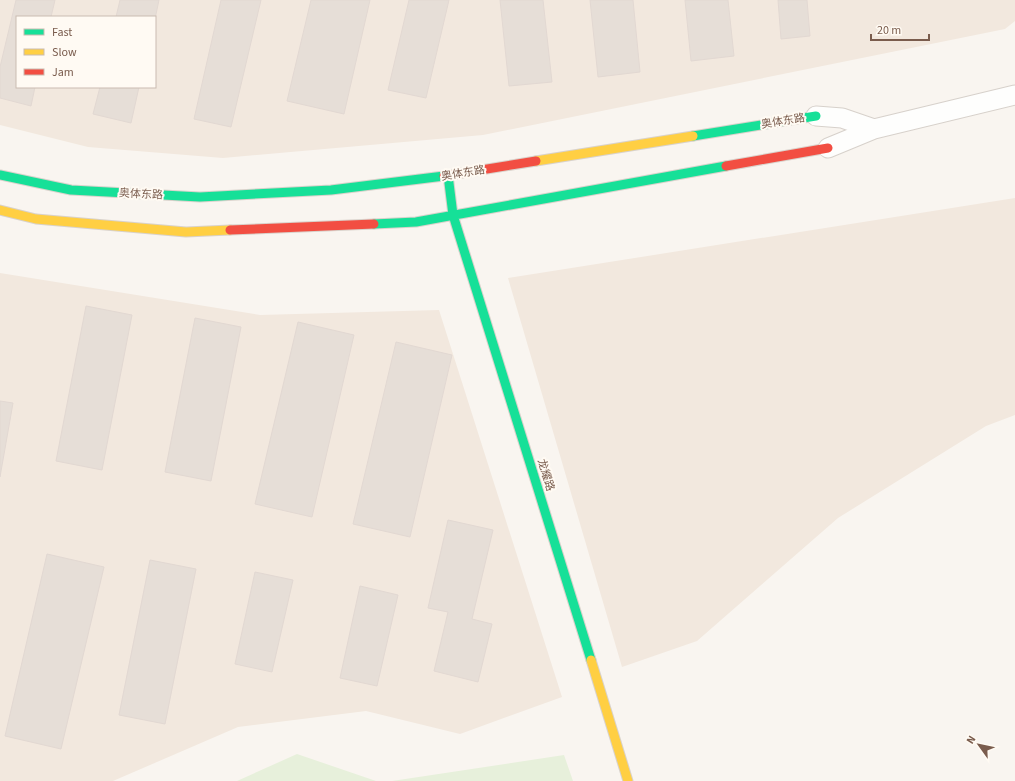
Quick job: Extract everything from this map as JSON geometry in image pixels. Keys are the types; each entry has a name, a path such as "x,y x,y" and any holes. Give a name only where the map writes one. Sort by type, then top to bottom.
{"main road":[{"name":"奥体东路","path":"0,175 71,190 200,197 331,190 448,175 816,116"},
{"path":"0,210 36,219 186,232 416,222 828,148"},
{"name":"龙耀路","path":"448,175 453,215 628,781"}],"street":[{"path":"828,148 874,129 1015,95"},
{"name":"奥体东路","path":"816,116 842,118 874,129"}],"shaded area":[{"path":"0,0 1015,0 1015,21 1005,29 483,135 223,158 88,147 0,125"},
{"path":"1015,198 1015,415 986,426 838,518 697,641 622,667 508,278"},
{"path":"0,273 260,315 439,310 562,697 460,734 366,711 238,727 113,781 0,781"}],"green space":[{"path":"297,754 376,781 237,781"},
{"path":"564,755 573,781 392,781"}],"building":[{"path":"16,0 55,0 51,16 16,16 16,88 35,88 31,106 0,98 0,67"},
{"path":"120,0 159,0 156,16 116,16"},
{"path":"221,0 261,0 231,127 194,119"},
{"path":"311,0 370,0 344,114 287,101"},
{"path":"409,0 449,0 426,98 388,90"},
{"path":"500,0 543,0 552,82 509,86"},
{"path":"590,0 633,0 640,72 598,77"},
{"path":"685,0 728,0 734,56 691,61"},
{"path":"778,0 807,0 810,36 781,39"},
{"path":"100,88 139,88 131,123 93,114"},
{"path":"86,306 132,315 102,470 56,461"},
{"path":"195,318 241,327 211,481 165,472"},
{"path":"298,322 354,335 312,517 255,504"},
{"path":"396,342 452,355 410,537 353,524"},
{"path":"0,401 13,403 0,477"},
{"path":"448,520 493,530 472,619 492,624 478,682 434,671 448,612 428,608"},
{"path":"47,554 104,567 61,749 5,736"},
{"path":"150,560 196,569 165,724 119,715"},
{"path":"255,572 293,580 272,672 235,664"},
{"path":"360,586 398,595 377,686 340,678"}],"traffic: fast":[{"path":"693,136 816,116"},
{"path":"374,224 416,222 726,166"},
{"path":"0,175 71,190 200,197 331,190 444,176"},
{"path":"448,175 453,215 591,660"}],"traffic: slow":[{"path":"536,161 693,136"},
{"path":"0,210 36,219 186,232 230,230"},
{"path":"591,660 628,781"}],"traffic: jam":[{"path":"726,166 828,148"},
{"path":"444,176 536,161"},
{"path":"230,230 374,224"}]}
